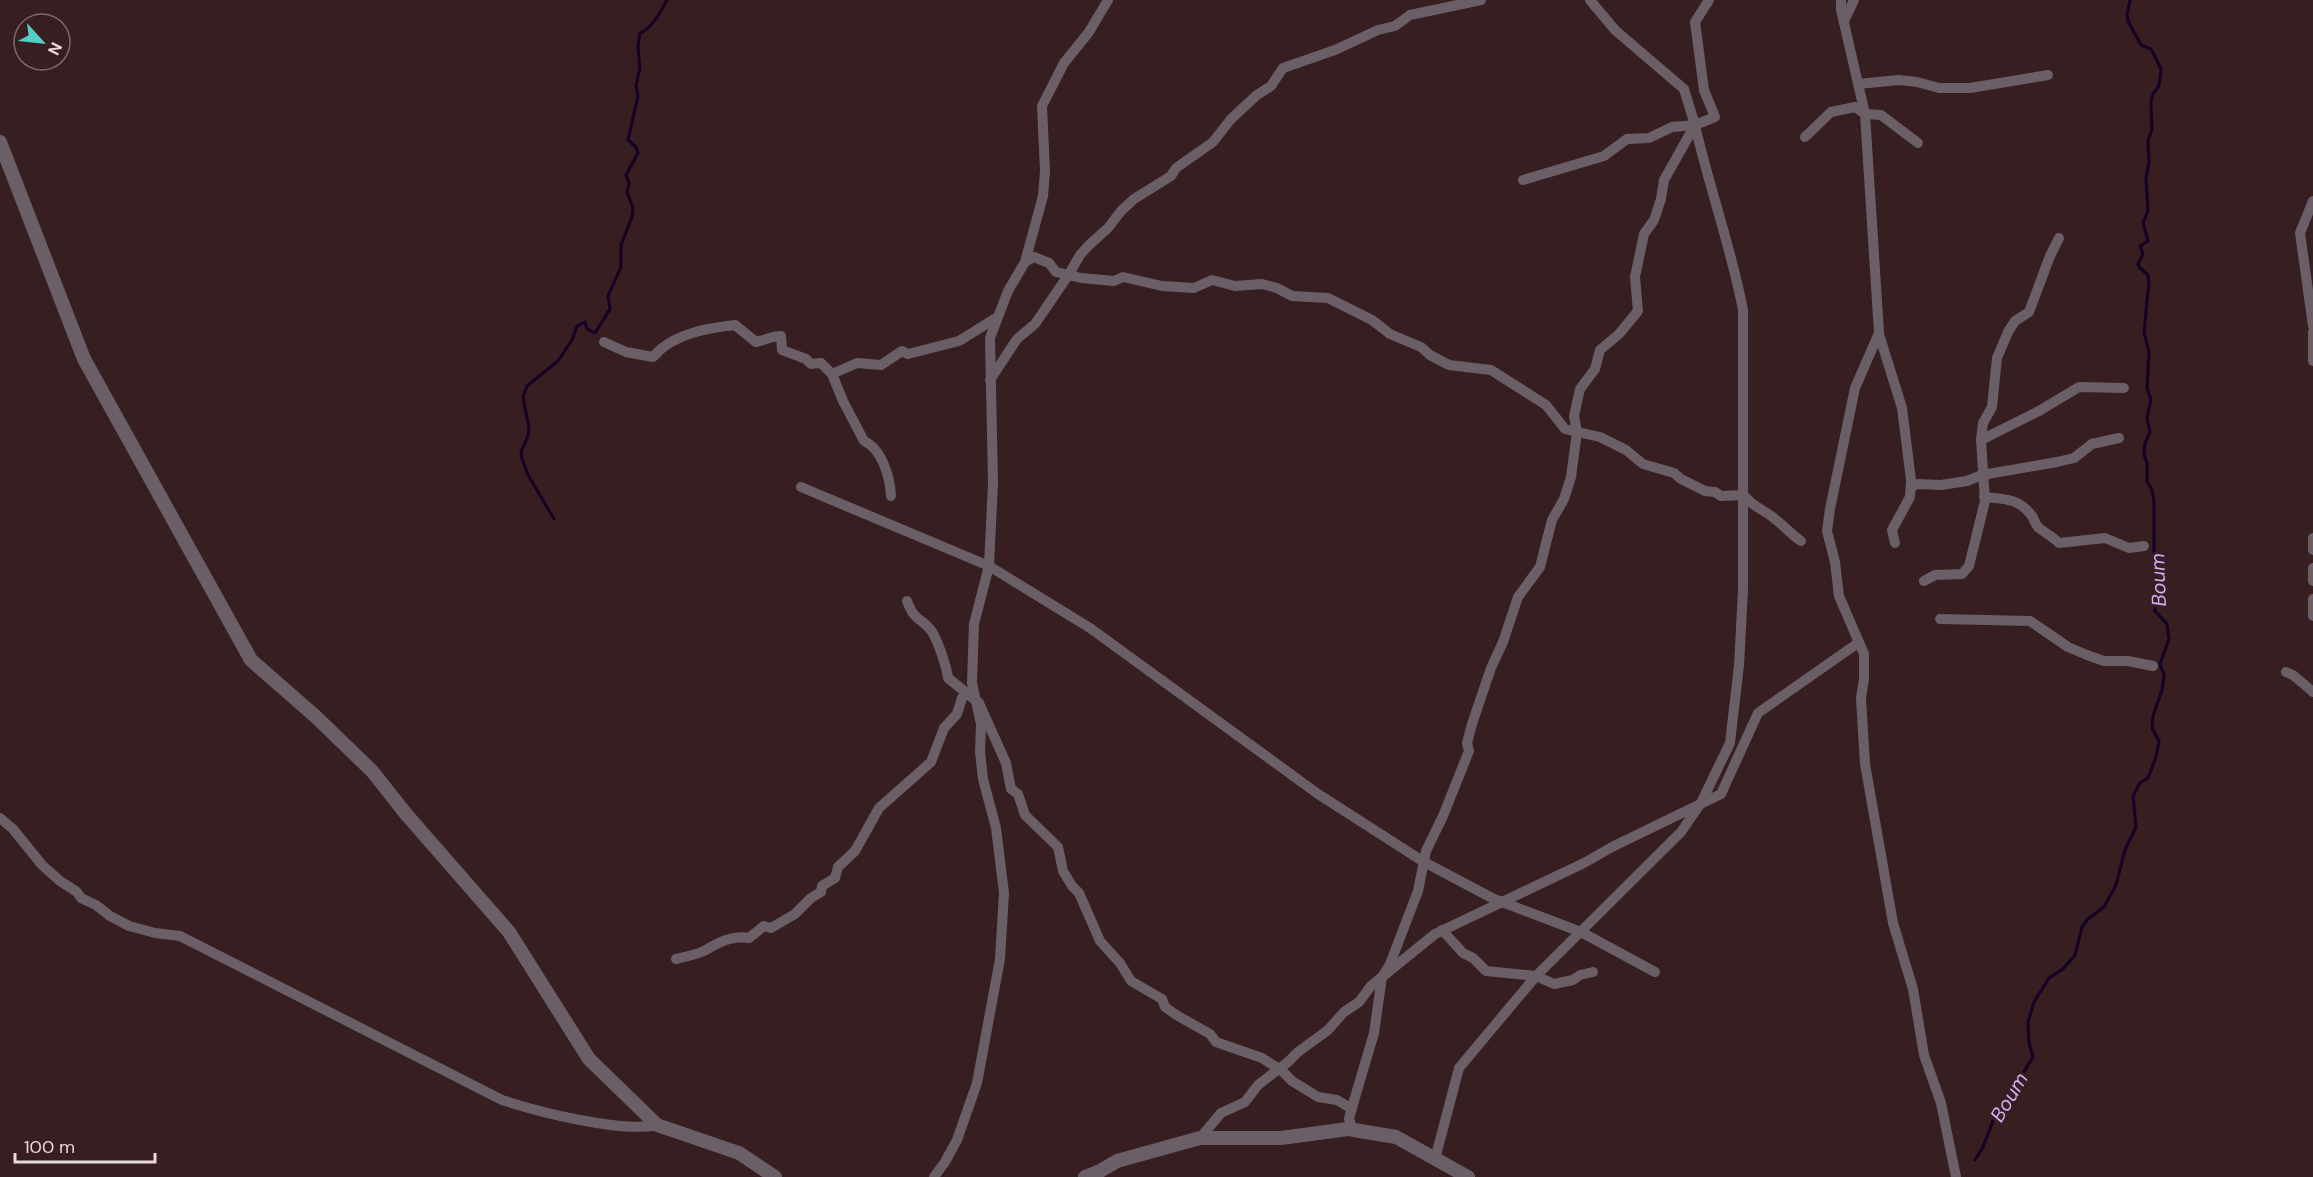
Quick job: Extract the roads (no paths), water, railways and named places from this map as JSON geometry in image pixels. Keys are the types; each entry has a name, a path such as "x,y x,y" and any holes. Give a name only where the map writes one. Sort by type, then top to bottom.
{"street":[{"path":"934,1177 957,1140 977,1083 1000,959 1004,893 996,828 983,779 980,752 981,724 970,696 974,624 989,567 993,483 990,338 1008,291 1025,262 1043,196 1045,171 1042,106 1064,63 1089,32 1108,0"},
{"path":"990,380 1017,339 1035,324 1070,274 1080,255 1095,238 1108,228 1134,199 1171,176 1176,168 1213,142 1231,119 1271,86 1282,68 1335,50 1378,30 1395,26 1410,15 1481,0"},
{"path":"1435,1159 1459,1068 1536,976 1681,832 1701,803 1730,743 1739,665 1744,495 1743,310 1736,269 1684,89 1615,30 1600,6 1590,0"},
{"path":"1523,180 1604,156 1627,139 1649,138 1672,127 1695,125 1715,117 1704,90 1695,22 1709,0"},
{"path":"1841,0 1865,114 1879,333 1902,408 1911,487 1910,497 1892,530 1896,543"},
{"path":"1844,21 1854,0"},
{"path":"1858,84 1899,80 1939,88 1970,88 2048,75"},
{"path":"1805,137 1831,112 1855,106 1865,114 1881,115 1917,143"},
{"path":"1353,1130 1350,1119 1374,1033 1382,977 1390,964 1418,891 1426,851 1469,751 1467,743 1478,705 1518,597 1540,567 1552,520 1564,499 1571,477 1577,432 1574,416 1580,389 1595,369 1600,350 1619,334 1638,311 1635,277 1644,234 1658,210 1664,180 1695,125"},
{"path":"0,141 84,359 251,660 315,716 372,771 406,814 509,932 589,1059 657,1125 739,1154 775,1177"},
{"path":"2313,201 2300,233 2313,326"},
{"path":"1924,580 1935,575 1962,574 1969,566 1981,520 1984,497 1981,440 1983,423 1992,407 1996,367 2008,332 2015,321 2029,312 2049,256 2059,238"},
{"path":"1025,262 1034,257 1049,263 1056,272 1081,278 1114,281 1123,277 1162,286 1194,288 1212,280 1235,286 1262,284 1277,288 1292,296 1328,298 1372,320 1390,334 1421,347 1449,366 1491,370 1546,405 1565,429 1600,437 1626,450 1643,464 1674,473 1705,491 1721,496 1744,495"},
{"path":"832,374 857,363 881,365 902,351 908,354 959,341 996,318"},
{"path":"604,342 626,352 653,357 661,347 685,336 714,327 735,325 756,342 770,336 781,336 783,350 806,359 811,364 821,363 832,374 864,441 870,443 880,457 889,478 891,496"},
{"path":"2313,332 2313,361"},
{"path":"1879,333 1855,388 1827,531 1835,562 1839,596 1864,654 1862,698 1865,764 1893,923 1913,989 1924,1055 1941,1102 1956,1177"},
{"path":"1981,440 2039,411 2079,387 2124,388"},
{"path":"1911,487 1918,484 1941,485 1967,481 1982,475 2074,458 2092,444 2119,438"},
{"path":"801,487 989,567 1090,628 1309,787 1424,862 1502,902 1581,932 1655,972"},
{"path":"1744,495 1754,506 1773,517 1787,532 1801,541"},
{"path":"1984,497 2001,497 2012,500 2025,508 2034,518 2037,527 2059,543 2105,538 2129,548 2144,546"},
{"path":"2313,538 2313,550"},
{"path":"2313,568 2313,581"},
{"path":"2313,599 2313,616"},
{"path":"907,601 913,615 928,626 934,634 947,668 948,678 970,696 986,717 1006,763 1011,789 1018,794 1024,815 1058,848 1063,871 1072,886 1080,893 1100,941 1120,963 1131,981 1162,999 1165,1007 1210,1034 1216,1042 1262,1058 1318,1097 1337,1100 1352,1109"},
{"path":"1940,619 2030,621 2068,647 2087,655 2104,661 2128,661 2152,666"},
{"path":"1200,1138 1221,1113 1245,1102 1258,1085 1328,1030 1344,1012 1359,1002 1371,986 1442,930 1584,863 1721,794 1758,713 1858,643"},
{"path":"2286,672 2313,692"},
{"path":"676,959 693,956 712,944 737,936 749,938 764,926 771,928 795,914 811,898 821,892 822,886 835,878 838,867 855,851 879,808 931,762 944,728 957,714 962,698 970,696"},
{"path":"0,818 42,865 60,881 77,892 81,898 129,926 155,933 180,936 502,1100 543,1112 602,1123 647,1127 657,1125"},
{"path":"1442,930 1463,953 1473,958 1486,971 1536,976 1554,984 1593,972"},
{"path":"1085,1177 1117,1161 1200,1138 1281,1138 1353,1130 1396,1137 1468,1177"}],"waterway":[{"path":"554,519 528,475 522,459 521,452 529,428 523,397 527,386 558,361 572,340 577,326 585,322 587,329 595,333 610,309 608,296 621,267 621,245 632,217 633,208 627,192 629,183 626,175 638,153 636,147 628,140 638,96 636,85 640,68 638,47 640,33 652,24 667,0"},
{"name":"Boum","path":"1975,1160 1983,1147 1993,1121 2033,1057 2029,1043 2028,1022 2034,1002 2049,978 2063,969 2075,955 2082,927 2088,919 2104,907 2116,885 2125,850 2136,827 2133,796 2140,783 2148,778 2159,741 2152,728 2153,716 2162,690 2164,675 2160,664 2169,639 2167,624 2155,611 2158,569 2154,554 2154,502 2152,490 2147,481 2147,463 2144,455 2145,443 2150,432 2147,418 2151,399 2147,389 2149,352 2144,332 2149,282 2148,275 2138,264 2143,254 2140,246 2148,241 2143,222 2148,211 2146,177 2149,163 2148,140 2152,130 2151,102 2159,86 2161,69 2151,49 2141,45 2128,21 2130,0"}]}
